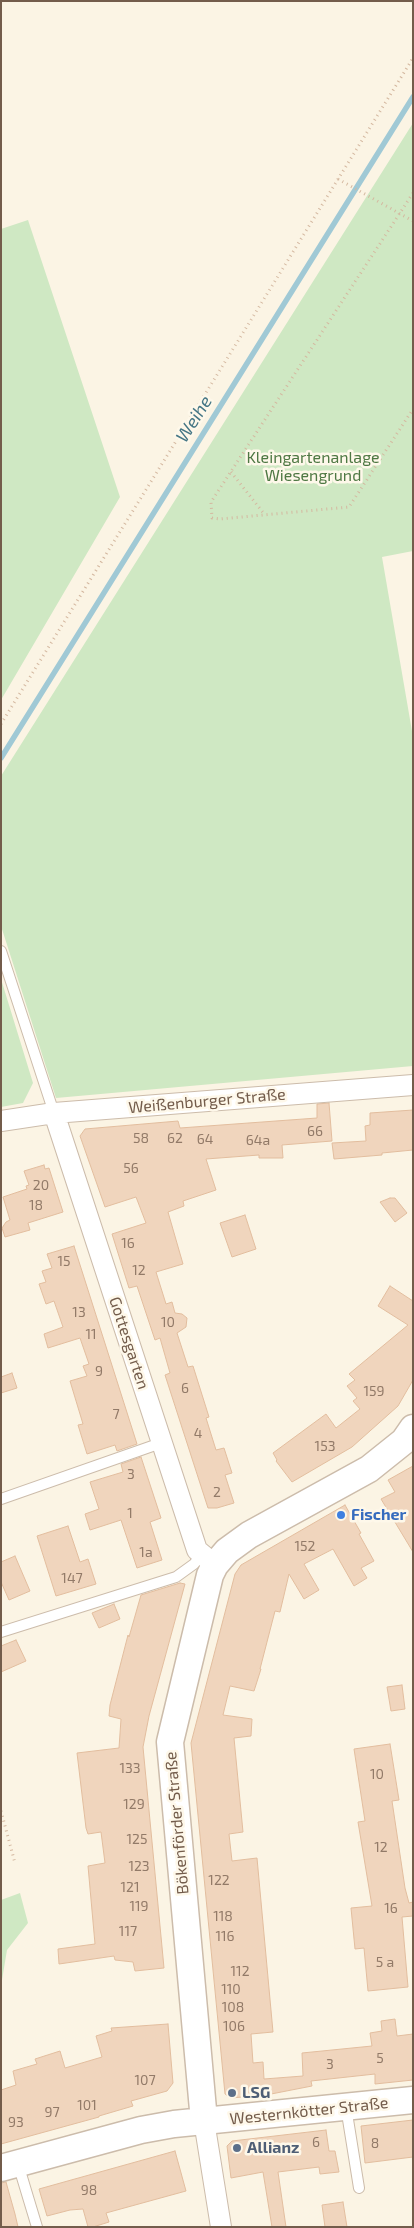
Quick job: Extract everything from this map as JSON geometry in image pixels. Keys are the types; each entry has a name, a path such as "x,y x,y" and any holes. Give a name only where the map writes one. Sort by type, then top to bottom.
{"street":[{"name":"Weißenburger Straße","path":"1,1121 54,1113 413,1085"},
{"name":"Gottesgarten","path":"54,1113 197,1550 209,1559"},
{"name":"Bökenförder Straße","path":"204,2121 170,1742 210,1575 209,1559 227,1551 249,1536 369,1469 404,1440 413,1428"},
{"name":"Westernkötter Straße","path":"204,2121 413,2100"},
{"path":"10,2166 141,2130 204,2121 221,2227"}],"lane":[{"path":"1,951 54,1113"},
{"path":"1,1499 162,1443"},
{"path":"1,1632 176,1577 194,1564 209,1559"},
{"path":"346,2107 359,2188"},
{"path":"10,2166 37,2227"}],"path":[{"path":"1,724 413,58"},
{"path":"338,179 372,196 413,221"},
{"path":"413,193 211,502 212,518 220,519 348,507 413,409"},
{"path":"231,472 265,515"},
{"path":"1,1811 15,1862"}],"green space":[{"name":"Kleingartenanlage Wiesengrund","path":"413,123 413,551 382,557 413,737 413,1066 56,1098 1,926 1,776"},
{"path":"28,220 120,497 1,700 1,229"},
{"path":"1,979 33,1083 23,1103 1,1107"},
{"path":"20,1893 28,1923 7,1950 1,1986 1,1900"}],"building":[{"path":"329,1103 332,1141 282,1145 283,1158 259,1158 259,1155 206,1159 216,1190 183,1201 184,1206 168,1212 183,1264 156,1272 166,1304 172,1302 175,1313 182,1314 187,1318 186,1327 177,1333 188,1367 193,1366 209,1417 206,1418 216,1450 224,1448 232,1473 225,1475 234,1503 217,1508 208,1508 165,1375 170,1373 160,1338 155,1340 137,1286 129,1288 112,1234 146,1223 136,1197 105,1207 80,1136 85,1129 178,1121 180,1128 317,1118 317,1104"},
{"path":"413,1110 413,1150 334,1159 332,1143 366,1141 365,1126 370,1125 370,1113"},
{"path":"44,1165 45,1169 49,1168 63,1212 28,1223 30,1230 5,1237 2,1228 10,1220 3,1197 27,1189 26,1186 29,1185 24,1171"},
{"path":"395,1198 407,1213 395,1222 380,1202"},
{"path":"245,1215 256,1249 232,1257 220,1223"},
{"path":"74,1246 137,1444 117,1451 115,1445 87,1454 78,1425 83,1424 70,1381 87,1376 83,1366 89,1364 80,1338 48,1348 44,1334 63,1327 54,1301 46,1304 39,1284 46,1282 42,1271 52,1268 47,1254"},
{"path":"390,1286 413,1301 413,1380 398,1406 352,1447 292,1482 276,1461 273,1453 326,1414 336,1428 360,1409 353,1401 357,1398 347,1386 355,1380 349,1374 408,1325 378,1306"},
{"path":"12,1373 17,1388 1,1393 1,1377"},
{"path":"141,1457 161,1518 150,1522 162,1560 137,1568 121,1520 90,1530 85,1514 99,1509 90,1482 123,1472 121,1464"},
{"path":"413,1466 413,1552 381,1499 395,1492 388,1480"},
{"path":"345,1505 374,1561 361,1568 367,1578 354,1586 333,1549 304,1564 319,1590 304,1599 289,1574 280,1612 275,1611 254,1691 230,1686 223,1715 252,1719 251,1736 234,1738 243,1832 229,1834 232,1861 257,1858 273,2032 251,2034 253,2063 263,2062 264,2079 303,2076 302,2053 372,2046 370,2033 382,2031 381,2021 395,2019 397,2036 413,2034 413,2080 375,2084 375,2074 311,2081 312,2086 266,2095 231,2098 225,2094 191,1743 235,1574 241,1565"},
{"path":"68,1526 80,1562 88,1559 96,1584 56,1596 37,1536"},
{"path":"15,1556 30,1591 9,1600 1,1582 1,1562"},
{"path":"180,1583 185,1584 149,1716 143,1747 164,1968 135,1971 133,1962 115,1960 114,1956 59,1964 58,1949 95,1944 88,1866 105,1863 101,1832 88,1834 86,1828 77,1753 119,1748 121,1719 109,1716 110,1705 128,1635 129,1637 141,1595"},
{"path":"114,1604 120,1619 99,1628 92,1613"},
{"path":"16,1640 26,1661 1,1672 1,1646"},
{"path":"402,1685 405,1709 391,1711 387,1687"},
{"path":"390,1744 399,1800 392,1801 405,1888 409,1903 413,1902 413,1916 402,1917 408,1987 368,1991 364,1948 355,1949 351,1908 372,1906 358,1822 365,1821 354,1749"},
{"path":"168,2024 173,2083 167,2091 131,2101 133,2106 99,2117 1,2144 1,2090 16,2085 13,2071 37,2064 35,2059 60,2051 65,2068 102,2057 96,2036 112,2031 111,2028"},
{"path":"413,2120 413,2157 365,2163 361,2126"},
{"path":"326,2130 329,2151 335,2151 339,2172 320,2174 319,2167 278,2172 286,2227 272,2227 263,2172 231,2178 227,2146 232,2141"},
{"path":"175,2151 186,2191 106,2213 109,2222 93,2227 88,2227 83,2209 47,2216 39,2189"},
{"path":"6,2182 18,2227 1,2227 1,2183"},
{"path":"343,2202 347,2227 325,2227 322,2205"}],"waterway":[{"name":"Weihe","path":"1,758 413,97"}],"place":[{"name":"Fischer","path":"341,1515"},
{"name":"LSG","path":"232,2093"},
{"name":"Allianz","path":"237,2148"}]}
